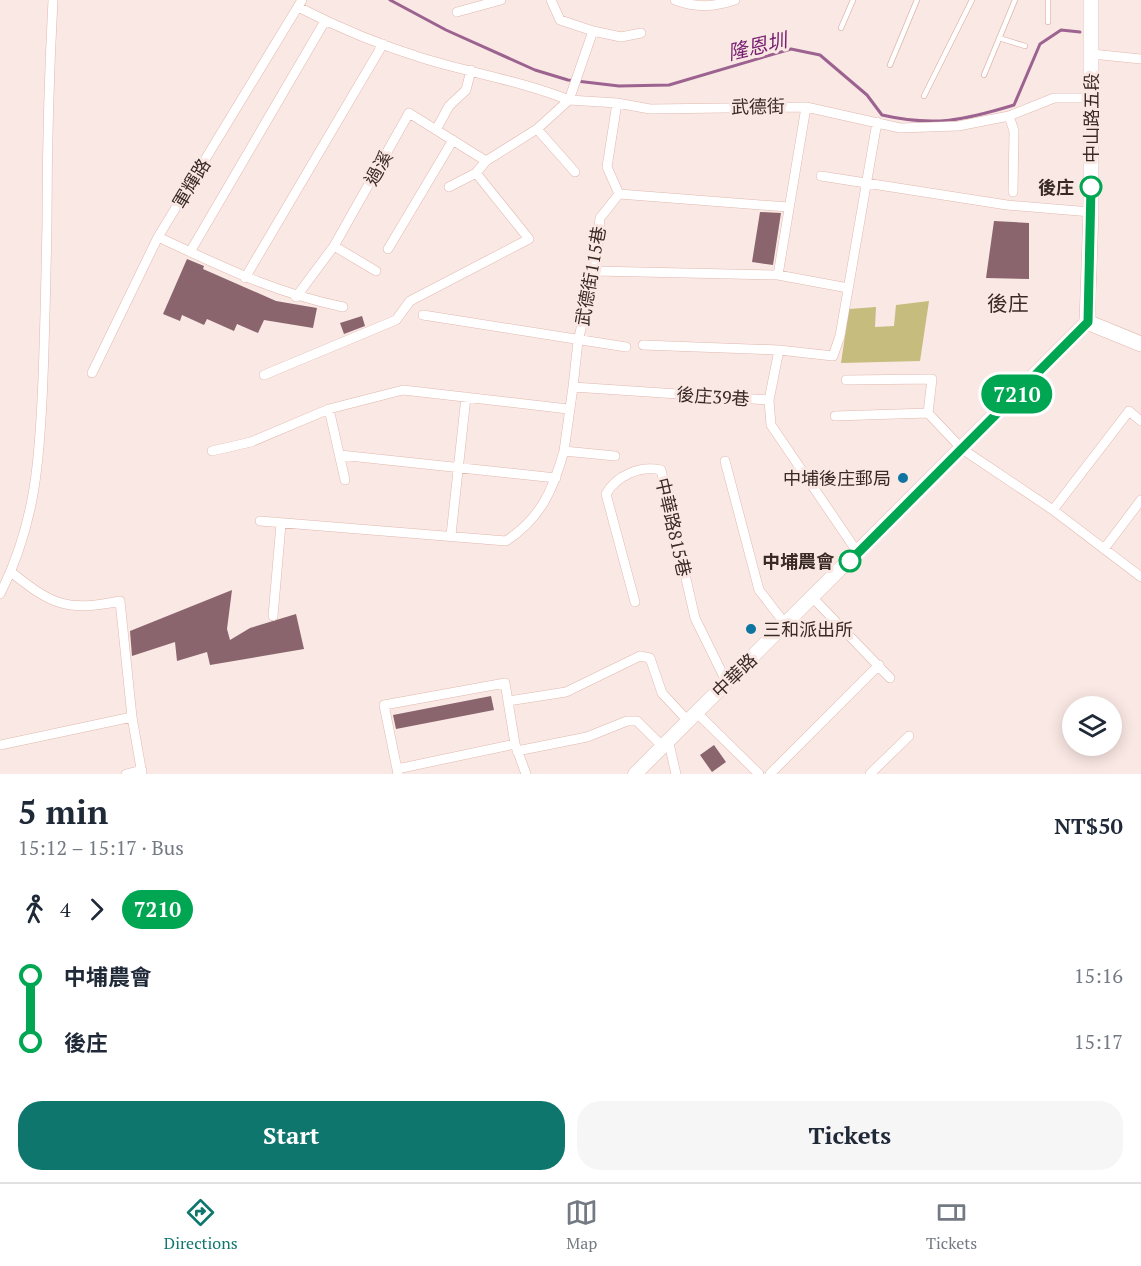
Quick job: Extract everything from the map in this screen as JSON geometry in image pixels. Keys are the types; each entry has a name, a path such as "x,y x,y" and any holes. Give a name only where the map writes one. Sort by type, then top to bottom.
{"main road":[{"name":"中山路五段","path":"1088,322 1091,212 1091,0"},
{"path":"1088,322 1141,344"},
{"name":"中華路","path":"635,774 1088,322"}],"street":[{"path":"0,594 11,572 30,520 40,455 46,300 47,115 53,0"},
{"path":"457,12 501,0"},
{"path":"551,0 560,20 621,37 641,33"},
{"path":"675,0 690,5 707,6 735,0"},
{"name":"武德街","path":"300,3 325,21 383,44 423,58 534,86 569,100 617,103 650,109 806,107 900,128 958,126 1009,116 1054,98 1091,98"},
{"name":"軍輝路","path":"92,372 158,237 300,3"},
{"path":"190,252 325,21"},
{"path":"449,187 476,173 486,161 537,129 569,100 593,31"},
{"path":"244,278 383,44"},
{"path":"1092,54 1141,59"},
{"path":"437,128 448,106 466,90 471,70"},
{"path":"617,103 607,167 619,194 788,207"},
{"path":"778,275 806,107"},
{"name":"過溪","path":"296,297 334,246 409,113 437,128 486,161"},
{"path":"1009,116 1014,131 1013,192"},
{"path":"643,345 778,351 833,356 840,336 877,122"},
{"path":"537,129 575,172"},
{"path":"388,249 453,140"},
{"path":"264,375 396,320 410,301 529,239 476,173"},
{"path":"821,176 1007,205 1091,212"},
{"name":"武德街115巷","path":"573,387 578,341 595,271 600,218 619,194"},
{"path":"158,237 244,278 296,297 343,307"},
{"path":"334,246 376,271"},
{"path":"595,271 778,275 848,288"},
{"path":"423,315 578,341 626,346"},
{"path":"769,400 778,351"},
{"path":"846,380 932,379 928,413"},
{"path":"260,521 506,541 525,529 544,504 556,478 564,451 568,409 573,387"},
{"name":"後庄39巷","path":"573,387 769,400 771,424 858,553"},
{"path":"212,451 251,442 329,409 403,390 568,409"},
{"path":"451,535 466,397"},
{"path":"329,409 345,480"},
{"path":"1053,510 1130,411 1141,421"},
{"path":"835,416 928,413 962,449 1053,510 1141,577"},
{"path":"564,451 615,456"},
{"path":"340,455 556,478"},
{"path":"725,461 759,590 786,625"},
{"name":"中華路815巷","path":"635,602 606,494 612,484 624,476 651,467 661,470 695,618 726,681"},
{"path":"1104,549 1141,500"},
{"path":"273,616 281,524"},
{"path":"11,572 41,596 66,607 120,601 132,717 142,772 126,774"},
{"path":"813,598 890,678"},
{"path":"508,701 566,692 640,656 646,656 662,693 759,774"},
{"path":"770,774 879,665"},
{"path":"522,773 516,748 505,683 384,705 398,772 516,748 587,737 627,721 637,722 665,742 676,774"},
{"path":"0,746 132,717"},
{"path":"870,774 909,736"}],"lane":[{"path":"841,28 853,0"},
{"path":"890,65 917,0"},
{"path":"924,96 972,0"},
{"path":"984,75 1016,0"},
{"path":"1048,0 1048,22"},
{"path":"999,38 1025,46"}],"shaded area":[{"path":"929,301 920,361 841,363 849,309 876,307 875,327 894,326 896,305"}],"building":[{"path":"760,212 781,213 773,265 752,262"},
{"path":"994,221 1029,223 1029,279 986,278"},
{"path":"187,259 204,266 203,269 276,301 317,308 313,328 264,320 258,333 237,324 234,331 207,319 204,325 182,315 180,321 163,314"},
{"path":"362,316 365,326 344,334 340,323"},
{"path":"232,590 227,629 230,640 250,628 296,614 304,649 210,665 207,652 177,661 175,642 132,656 130,631"},
{"path":"491,696 494,710 396,729 393,715"},
{"path":"714,745 726,762 712,772 700,755"}],"waterway":[{"name":"隆恩圳","path":"390,0 446,30 535,70 568,80 619,86 669,85 791,49 820,55 867,95 882,115 918,121 964,118 1014,105 1040,44 1061,30 1080,32"}],"bus line":[{"name":"7210","path":"850,561 1088,322 1091,187"}],"place":[{"name":"後庄","path":"1091,187"},
{"name":"中埔後庄郵局","path":"903,478"},
{"name":"中埔農會","path":"850,561"},
{"name":"三和派出所","path":"751,629"}],"district":[{"name":"後庄","path":"1008,303"}]}
